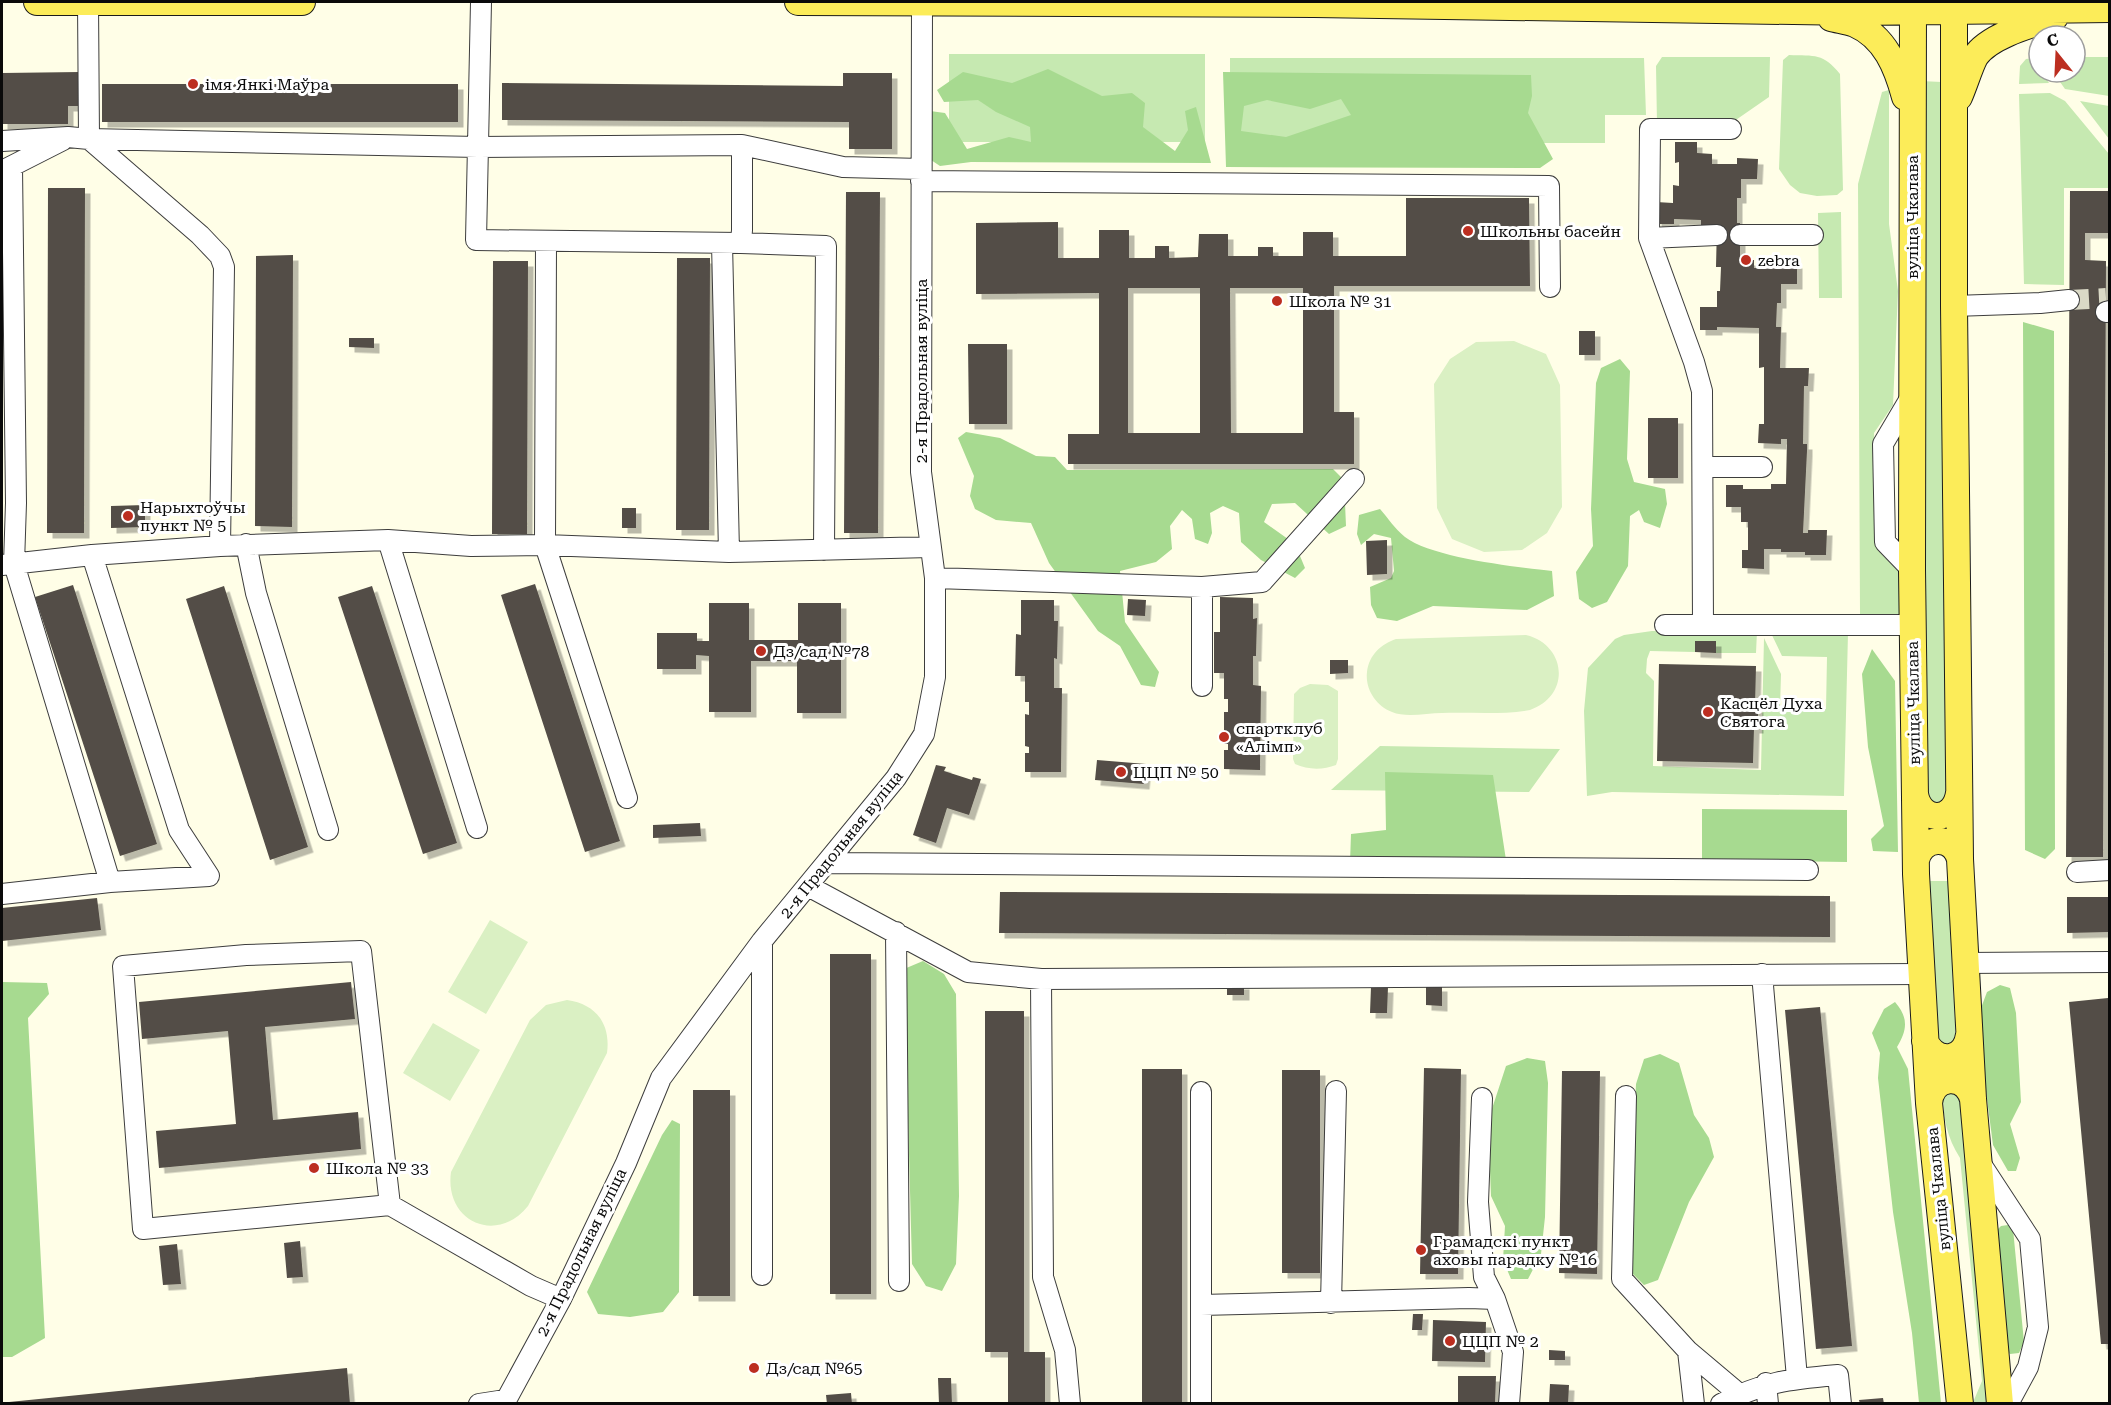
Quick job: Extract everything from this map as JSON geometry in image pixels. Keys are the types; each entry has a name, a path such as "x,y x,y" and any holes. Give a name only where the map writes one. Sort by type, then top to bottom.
{"main road":[{"path":"37,2 302,2"},
{"path":"798,2 1316,3 1800,12 1913,6 2109,9"},
{"name":"вуліца Чкалава","path":"1913,6 1912,625 1916,860 1929,1103 1960,1404"},
{"path":"1954,6 1954,306 1960,859 1977,1158 2000,1404"},
{"path":"1954,108 1975,58 1986,45 2037,22 2079,10"},
{"path":"1800,12 1854,23 1879,41 1889,54 1897,71 1912,123"},
{"path":"1915,794 1918,806 1934,816 1949,813 1955,807 1959,793"},
{"path":"1916,860 1920,848 1937,840 1949,843 1960,859"},
{"path":"1925,1041 1933,1053 1946,1057 1953,1056 1965,1048 1969,1035"},
{"path":"1929,1103 1930,1096 1937,1085 1950,1080 1967,1087 1973,1099"}],"street":[{"path":"88,2 89,139 200,235 220,256 224,267 220,546"},
{"path":"481,2 476,240 826,246 824,550"},
{"name":"2-я Прадольная вуліца","path":"504,1402 561,1299 626,1163 661,1078 762,941 896,778 924,734 935,676 935,578 921,472 922,2"},
{"path":"1703,625 1702,391 1694,362 1649,238 1650,129 1731,129"},
{"path":"68,137 7,169 16,503 8,565 110,882"},
{"path":"2,141 68,137 478,147 742,145 843,167 921,175 1549,186 1550,287"},
{"path":"729,552 731,243 742,230 742,145"},
{"path":"1649,238 1717,235"},
{"path":"1740,235 1813,236"},
{"path":"546,242 545,545 627,798"},
{"path":"1954,306 2040,303 2069,306"},
{"path":"1703,467 1762,467"},
{"path":"935,578 1202,587 1262,582 1354,478"},
{"path":"8,565 92,555 246,544 388,540 471,546 545,545 729,552 930,547"},
{"path":"388,540 477,828"},
{"path":"246,544 256,593 328,830"},
{"path":"2,894 110,882 209,876 179,830 92,555"},
{"path":"1202,587 1202,686"},
{"path":"1665,625 1912,625"},
{"path":"828,863 1808,870"},
{"path":"2077,872 2109,870"},
{"path":"808,886 968,972 1041,979 1921,974"},
{"path":"896,932 898,1281"},
{"path":"762,941 762,1275"},
{"path":"390,1205 361,951 246,955 123,966 143,1229 390,1205 531,1286 561,1299"},
{"path":"1965,963 2109,962"},
{"path":"1762,974 1797,1378"},
{"path":"1041,979 1043,1277 1065,1350 1070,1404"},
{"path":"1331,1303 1336,1091"},
{"path":"1200,1404 1201,1092"},
{"path":"1626,1096 1622,1279 1688,1351 1739,1394"},
{"path":"1482,1098 1478,1202 1484,1277 1495,1299 1513,1352 1509,1404"},
{"path":"1977,1158 2030,1239 2038,1327 2028,1367 2008,1404"},
{"path":"1201,1305 1495,1299"},
{"path":"1688,1351 1694,1404"},
{"path":"1721,1404 1766,1383 1838,1375 1841,1404"},
{"path":"1766,1383 1768,1404"},
{"path":"479,1404 504,1402"}],"green space":[{"path":"949,54 1205,54 1205,142 949,142"},
{"path":"1789,55 1818,57 1829,62 1840,74 1843,190 1837,195 1817,196 1800,193 1790,185 1779,169 1783,60"},
{"path":"1662,57 1770,57 1769,97 1730,124 1657,124 1656,66"},
{"path":"2087,57 2109,57 2109,96 2065,89 2061,84 2087,84"},
{"path":"1230,58 1644,58 1646,115 1605,115 1605,143 1230,143"},
{"path":"2026,59 2027,84 2019,84 2020,66"},
{"path":"1048,69 1102,96 1132,93 1145,103 1143,127 1175,151 1188,130 1185,111 1196,107 1211,163 971,162 940,166 928,158 930,111 945,113 967,149 1009,137 1031,142 1030,127 996,112 978,100 944,102 937,90 963,72 1012,83"},
{"path":"1223,72 1531,75 1532,96 1528,113 1553,159 1540,168 1226,167","holes":["1341,99 1351,115 1286,137 1241,131 1244,106 1267,100 1310,109"]},
{"path":"1920,81 1942,82 1947,794 1943,804 1937,807 1922,797"},
{"path":"1889,90 1889,224 1898,291 1893,405 1874,433 1876,545 1899,570 1900,615 1860,615 1858,184 1882,92"},
{"path":"2050,93 2065,101 2109,154 2109,188 2064,188 2064,285 2024,284 2019,94"},
{"path":"2080,101 2109,106 2109,139"},
{"path":"1841,212 1842,298 1819,298 1818,213"},
{"path":"2023,322 2054,331 2055,849 2045,859 2025,850"},
{"path":"1514,341 1546,354 1560,385 1562,507 1547,533 1522,550 1484,552 1452,539 1437,508 1434,384 1450,359 1476,342"},
{"path":"1620,359 1630,371 1627,459 1634,482 1665,489 1667,504 1660,528 1644,522 1639,510 1630,516 1628,566 1607,602 1592,608 1579,599 1576,572 1593,546 1591,509 1596,383 1601,368"},
{"path":"966,432 1000,438 1036,456 1055,457 1067,470 1333,469 1344,480 1346,526 1329,534 1295,503 1272,504 1264,522 1295,544 1305,568 1295,578 1261,560 1241,542 1239,513 1223,506 1210,513 1212,533 1208,544 1195,539 1192,519 1182,510 1170,526 1172,549 1156,562 1120,571 1125,622 1159,672 1155,687 1141,685 1120,646 1098,631 1049,563 1031,523 996,520 975,509 970,496 974,476 958,438"},
{"path":"1380,509 1405,537 1434,551 1476,560 1552,571 1554,596 1527,610 1433,606 1397,621 1377,618 1371,605 1370,587 1391,578 1394,571 1391,538 1374,534 1361,545 1357,534 1359,515"},
{"path":"1652,631 1757,631 1756,653 1716,653 1716,641 1695,641 1695,652 1650,651 1646,673 1654,681 1653,766 1761,770 1764,638 1781,674 1780,708 1826,709 1827,657 1782,656 1770,631 1848,633 1844,796 1612,792 1587,796 1584,711 1588,668 1615,639 1624,635"},
{"path":"1526,635 1540,641 1550,649 1559,671 1558,683 1552,694 1543,703 1530,710 1497,713 1398,714 1381,706 1370,691 1367,672 1370,660 1381,647 1396,639"},
{"path":"1872,649 1895,681 1898,852 1873,851 1871,839 1884,826 1868,747 1862,674"},
{"path":"1310,684 1328,685 1338,691 1338,759 1336,765 1326,768 1305,767 1295,764 1293,759 1294,694 1300,688"},
{"path":"1380,746 1560,749 1529,792 1331,790"},
{"path":"1385,772 1493,775 1506,860 1350,863 1351,834 1386,830"},
{"path":"1702,809 1847,810 1847,862 1702,860"},
{"path":"1926,881 1948,881 1956,1042 1951,1049 1935,1045"},
{"path":"490,920 528,942 486,1014 448,992"},
{"path":"923,961 944,974 956,994 959,1196 956,1264 942,1291 926,1286 912,1264 904,969"},
{"path":"2,982 47,983 49,994 28,1018 45,1338 12,1357 2,1357"},
{"path":"2000,985 2010,988 2016,1013 2021,1102 2010,1124 2020,1158 2016,1171 2008,1171 1993,1145 1981,1053 1981,1008 1987,992"},
{"path":"567,1000 586,1006 599,1017 607,1033 607,1053 528,1206 516,1218 502,1224 488,1226 475,1222 464,1215 456,1204 451,1189 451,1172 530,1020 546,1005"},
{"path":"1895,1002 1903,1013 1905,1024 1897,1047 1908,1069 1941,1403 1919,1403 1912,1333 1893,1212 1878,1078 1880,1053 1872,1033 1884,1009"},
{"path":"433,1023 480,1050 450,1101 403,1073"},
{"path":"1660,1054 1679,1063 1694,1115 1709,1138 1714,1157 1689,1202 1658,1280 1644,1285 1630,1271 1636,1084 1644,1059"},
{"path":"1527,1058 1545,1061 1548,1083 1545,1217 1541,1254 1528,1279 1511,1279 1503,1260 1505,1226 1491,1196 1488,1121 1506,1066"},
{"path":"1950,1089 1962,1099 1990,1403 1974,1403 1982,1381 1960,1158 1949,1135 1944,1112 1943,1094"},
{"path":"672,1120 680,1124 679,1292 663,1312 630,1317 598,1314 587,1292 662,1135"},
{"path":"2008,1225 2013,1229 2024,1342 2019,1353 2010,1354 2005,1347 1996,1231 2001,1226"}],"building":[{"path":"80,72 80,106 68,106 68,124 2,124 2,73"},
{"path":"843,73 892,73 892,149 849,149 849,122 502,120 502,83 843,86"},
{"path":"102,84 458,84 458,122 102,122"},
{"path":"1675,142 1697,142 1697,153 1712,154 1712,164 1737,164 1737,158 1758,159 1757,179 1741,179 1741,198 1737,198 1740,260 1754,260 1754,268 1780,268 1780,263 1797,263 1797,284 1781,284 1781,303 1777,303 1776,327 1781,327 1780,368 1809,368 1808,386 1804,386 1803,444 1807,444 1807,451 1803,533 1808,533 1808,530 1827,530 1826,555 1805,555 1805,552 1764,549 1764,569 1742,568 1742,550 1748,550 1748,522 1741,522 1741,507 1726,507 1726,485 1743,485 1743,489 1771,489 1771,484 1786,484 1787,439 1781,439 1781,444 1758,443 1759,424 1764,424 1764,367 1759,368 1759,328 1717,327 1717,330 1700,330 1700,307 1717,307 1717,291 1720,291 1721,267 1716,267 1717,225 1701,225 1701,220 1674,219 1674,224 1656,224 1656,202 1673,203 1673,185 1679,186 1679,162 1675,163"},
{"path":"48,188 85,188 84,533 47,533"},
{"path":"2070,191 2110,191 2110,233 2085,233 2085,260 2106,261 2103,857 2066,857"},
{"path":"846,192 880,192 878,533 844,533"},
{"path":"1406,198 1529,198 1530,286 1334,286 1334,412 1354,412 1354,464 1068,464 1068,434 1099,434 1099,293 976,294 976,223 1058,222 1058,258 1099,258 1099,230 1129,230 1129,258 1155,258 1155,246 1169,246 1169,258 1198,257 1199,234 1228,234 1228,256 1258,256 1258,247 1273,247 1273,256 1303,256 1303,232 1333,232 1333,256 1406,256","holes":["1128,288 1200,288 1200,433 1128,433","1230,288 1303,288 1303,433 1231,433"]},
{"path":"293,255 292,527 255,526 256,256"},
{"path":"677,258 710,258 709,530 676,530"},
{"path":"493,261 528,261 527,534 492,534"},
{"path":"1579,331 1595,331 1595,355 1579,355"},
{"path":"349,338 374,338 374,348 349,347"},
{"path":"968,344 1007,344 1007,424 969,424"},
{"path":"1648,418 1678,418 1678,478 1648,478"},
{"name":"Нарыхтоўчы пункт № 5","path":"145,505 145,527 111,528 111,506"},
{"path":"622,508 636,508 636,528 622,528"},
{"path":"1387,540 1387,574 1367,575 1366,541"},
{"path":"535,584 620,841 585,852 501,595"},
{"path":"73,585 157,844 120,856 35,597"},
{"path":"224,586 308,847 270,860 186,599"},
{"path":"372,586 457,843 423,854 338,597"},
{"path":"1220,597 1253,598 1253,619 1257,618 1253,685 1261,686 1260,770 1224,769 1224,750 1228,750 1228,744 1224,744 1224,712 1228,712 1228,699 1224,699 1224,673 1214,673 1214,632 1220,632"},
{"path":"1128,599 1146,600 1145,616 1127,615"},
{"path":"1021,600 1054,600 1054,621 1058,621 1054,688 1062,688 1061,772 1025,772 1025,753 1029,753 1029,747 1025,746 1025,714 1029,715 1029,702 1025,702 1025,676 1015,676 1016,634 1021,635"},
{"path":"709,603 749,603 749,640 798,640 798,603 841,603 841,713 797,713 797,661 751,661 751,712 709,712 709,656 696,655 696,669 657,669 657,633 697,633 697,641 709,641"},
{"path":"1695,641 1716,641 1716,653 1695,652"},
{"path":"1330,660 1348,660 1348,673 1330,674"},
{"name":"Касцёл Духа Святога","path":"1659,664 1756,666 1755,707 1758,707 1758,728 1754,728 1753,763 1657,761"},
{"name":"ЦЦП № 50","path":"1097,760 1146,764 1144,784 1095,780"},
{"path":"936,765 946,767 944,771 972,780 973,777 981,779 969,815 947,808 936,843 913,835"},
{"path":"700,823 701,836 653,838 653,825"},
{"path":"1000,892 1830,896 1830,937 999,933"},
{"path":"2067,897 2110,897 2110,932 2067,933"},
{"path":"97,898 101,930 2,941 2,908"},
{"path":"830,954 871,954 871,1294 830,1294"},
{"path":"351,982 355,1019 265,1027 273,1120 358,1112 361,1149 159,1168 156,1131 236,1124 228,1031 142,1039 139,1002"},
{"path":"1227,984 1244,984 1244,995 1227,995"},
{"path":"1426,986 1442,986 1442,1006 1426,1005"},
{"path":"1371,987 1388,987 1387,1013 1370,1013"},
{"path":"2108,998 2110,1344 2101,1344 2069,1002"},
{"path":"1820,1007 1852,1346 1816,1349 1785,1010"},
{"path":"985,1011 1024,1011 1024,1352 1045,1352 1045,1404 1008,1404 1008,1352 985,1352"},
{"path":"1424,1068 1461,1069 1458,1274 1420,1274"},
{"path":"1142,1069 1182,1069 1182,1404 1142,1404"},
{"path":"1282,1070 1320,1070 1320,1273 1282,1273"},
{"path":"1562,1071 1600,1071 1597,1274 1559,1273"},
{"path":"693,1090 730,1090 730,1296 693,1296"},
{"path":"300,1241 303,1277 287,1278 284,1243"},
{"path":"177,1244 181,1284 163,1285 159,1246"},
{"path":"1413,1314 1423,1314 1422,1330 1412,1330"},
{"name":"ЦЦП № 2","path":"1433,1320 1486,1322 1485,1362 1432,1361"},
{"path":"1549,1350 1565,1351 1565,1360 1549,1360"},
{"path":"347,1368 350,1404 9,1404 9,1402"},
{"path":"1458,1376 1496,1376 1495,1404 1458,1404"},
{"path":"938,1378 951,1378 952,1404 939,1404"},
{"path":"1550,1384 1569,1385 1568,1404 1549,1404"},
{"path":"851,1393 852,1404 827,1404 826,1395"},
{"path":"1883,1398 1884,1404 1860,1404 1859,1400"}],"tunnel":[{"path":"2069,300 2106,298"}],"place":[{"name":"імя Янкі Маўра","path":"193,84"},
{"name":"Школьны басейн","path":"1468,231"},
{"name":"zebra","path":"1746,260"},
{"name":"Школа № 31","path":"1277,301"},
{"name":"Нарыхтоўчы пункт № 5","path":"128,516"},
{"name":"Дз/сад №78","path":"761,651"},
{"name":"Касцёл Духа Святога","path":"1708,712"},
{"name":"спартклуб «Алімп»","path":"1224,737"},
{"name":"ЦЦП № 50","path":"1121,772"},
{"name":"Школа № 33","path":"314,1168"},
{"name":"Грамадскі пункт аховы парадку №16","path":"1421,1250"},
{"name":"ЦЦП № 2","path":"1450,1341"},
{"name":"Дз/сад №65","path":"754,1368"}]}
